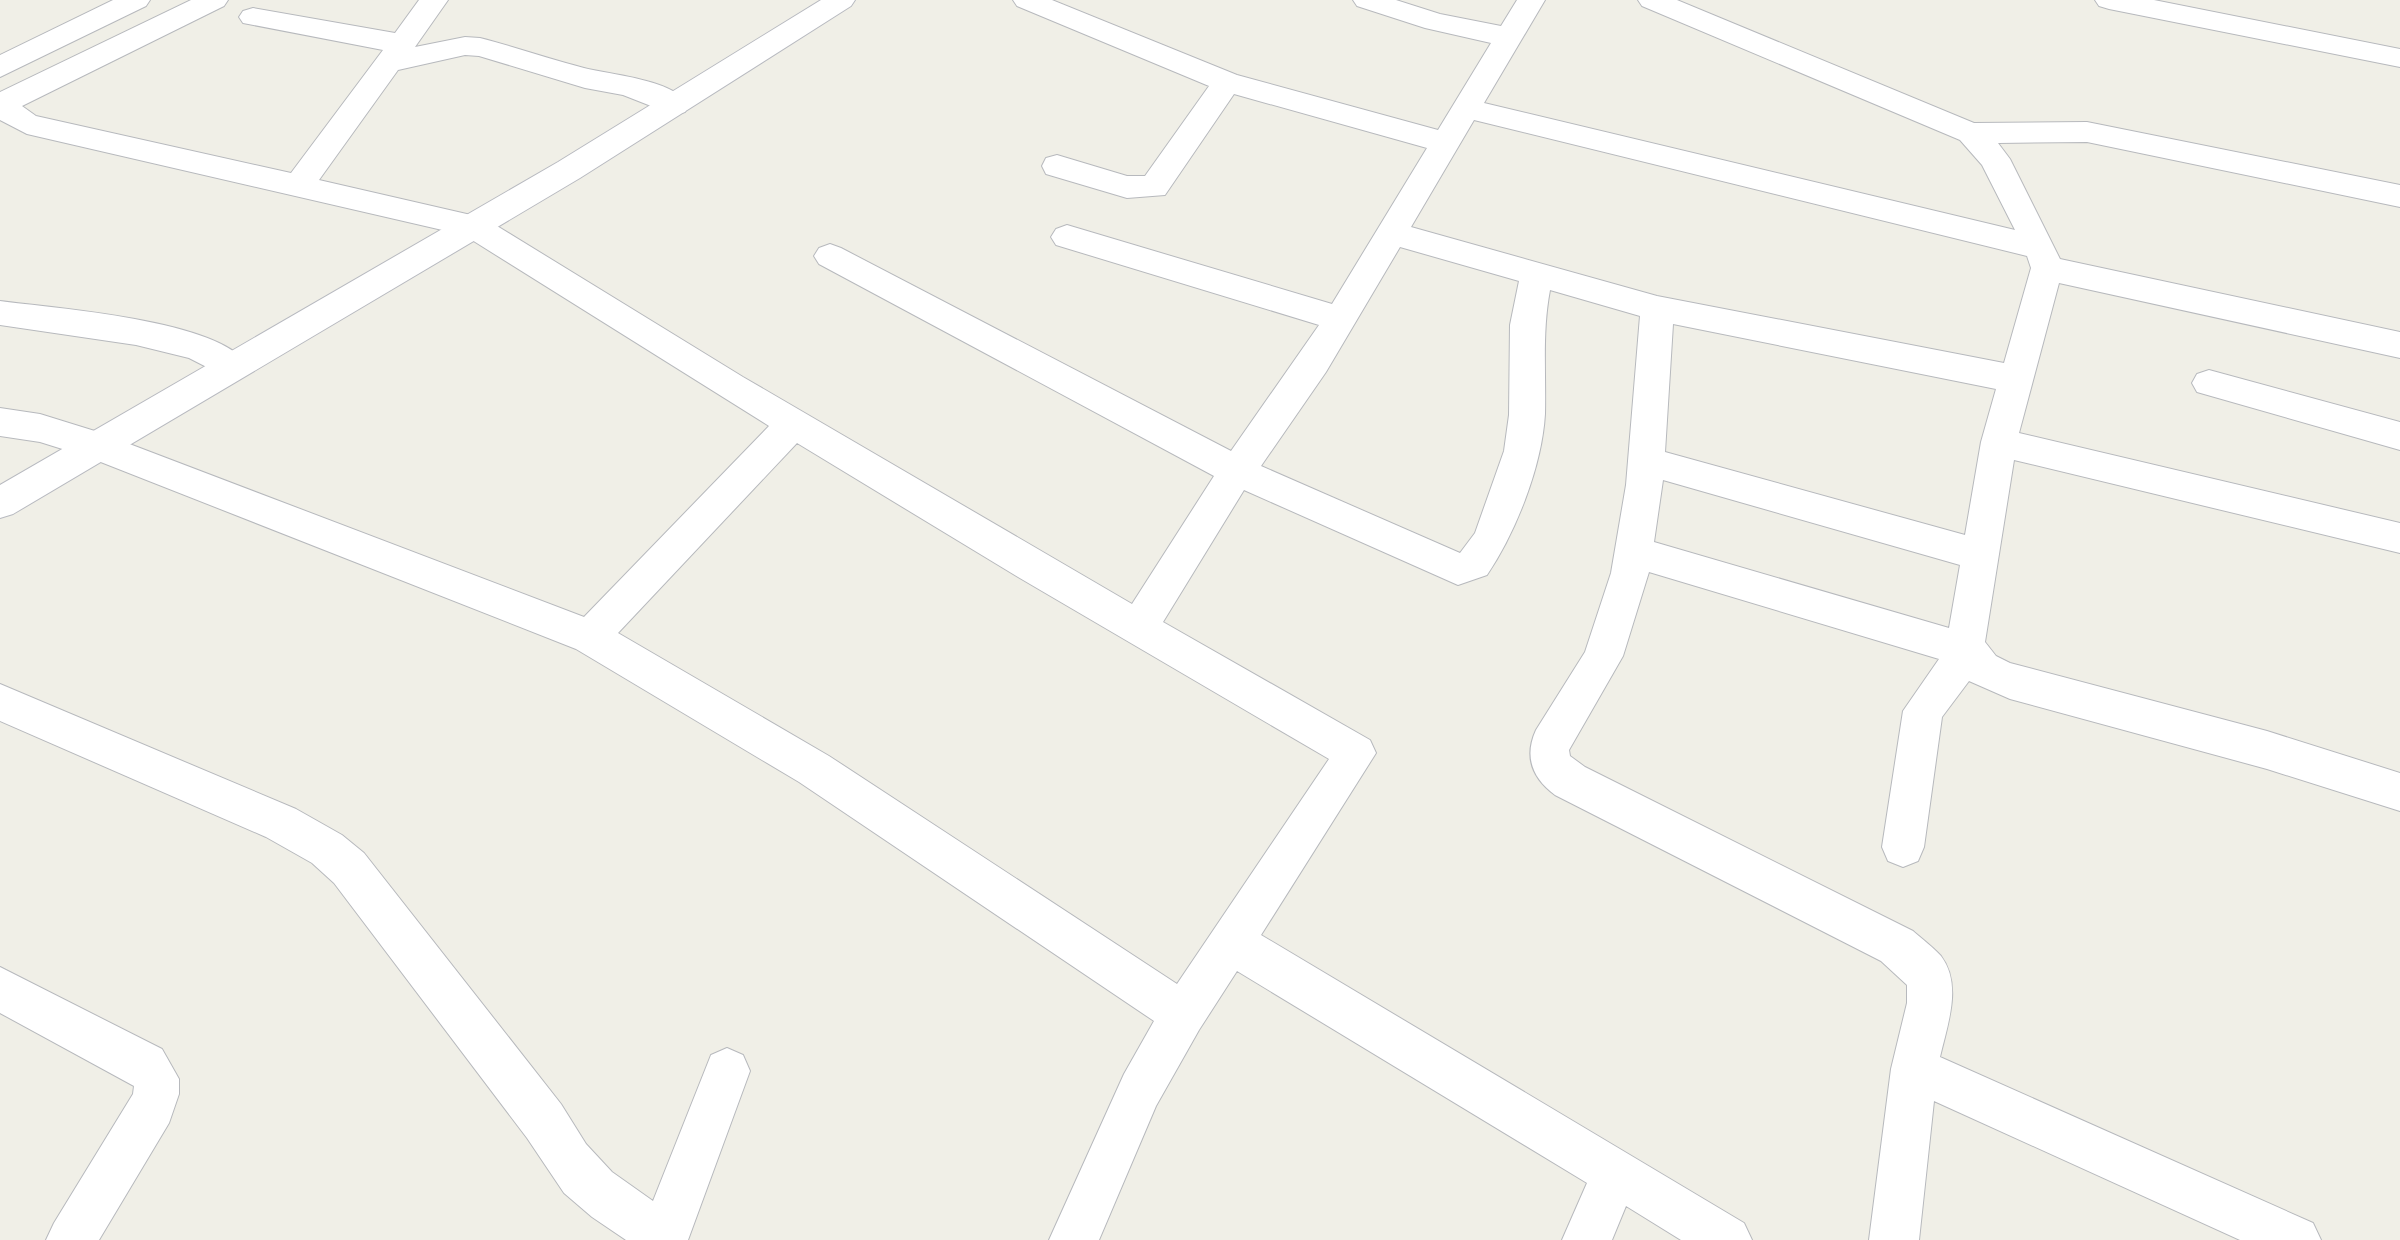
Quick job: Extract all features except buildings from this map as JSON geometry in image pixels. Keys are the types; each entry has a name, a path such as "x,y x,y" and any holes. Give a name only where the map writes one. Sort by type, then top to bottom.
{"street":[{"path":"0,67 136,0"},
{"path":"160,0 205,4"},
{"path":"298,186 434,0"},
{"path":"0,503 474,226 841,0"},
{"path":"1027,0 1158,57 1227,82 1443,142"},
{"path":"1367,0 1435,22 1508,37"},
{"path":"1138,628 1237,471 1314,363 1443,142 1531,0"},
{"path":"1652,0 1971,133 1985,144 1999,166 2043,258 1999,442 1966,642 1968,651 1980,669 1991,675 2267,750 2400,792"},
{"path":"2109,0 2400,58"},
{"path":"205,4 0,104 27,124 474,226 793,424 1356,753 1184,1014 1140,1090 1080,1237"},
{"path":"253,17 397,53 480,47 585,78 630,86 674,105"},
{"path":"1057,166 1127,187 1154,187 1227,82"},
{"path":"1464,108 2043,258 2400,345"},
{"path":"1971,133 2087,132 2400,196"},
{"path":"1390,233 1657,308 1765,332 2016,379"},
{"path":"1067,237 1340,319"},
{"path":"830,256 1237,471 1458,569 1474,564 1491,539 1522,451 1527,415 1527,325 1538,275"},
{"path":"1657,308 1646,461 1627,589 1603,656 1550,743 1547,754 1550,763 1570,781 1897,946 1912,957 1926,973 1930,989 1914,1069 1894,1240"},
{"path":"0,313 148,335 199,347 232,367"},
{"path":"2209,383 2400,436"},
{"path":"0,422 40,428 98,446 590,637 814,769 1184,1014"},
{"path":"590,637 793,424"},
{"path":"1999,442 2400,538"},
{"path":"1646,461 1980,555"},
{"path":"1632,551 1968,651"},
{"path":"1903,847 1923,711 1968,651"},
{"path":"0,702 281,823 327,849 349,867 544,1121 563,1156 580,1177 602,1198 664,1238 727,1071"},
{"path":"1231,942 1727,1240"},
{"path":"0,989 146,1065 156,1076 158,1089 152,1106 71,1240"},
{"path":"1914,1069 2296,1240"},
{"path":"1587,1240 1616,1173"}]}
